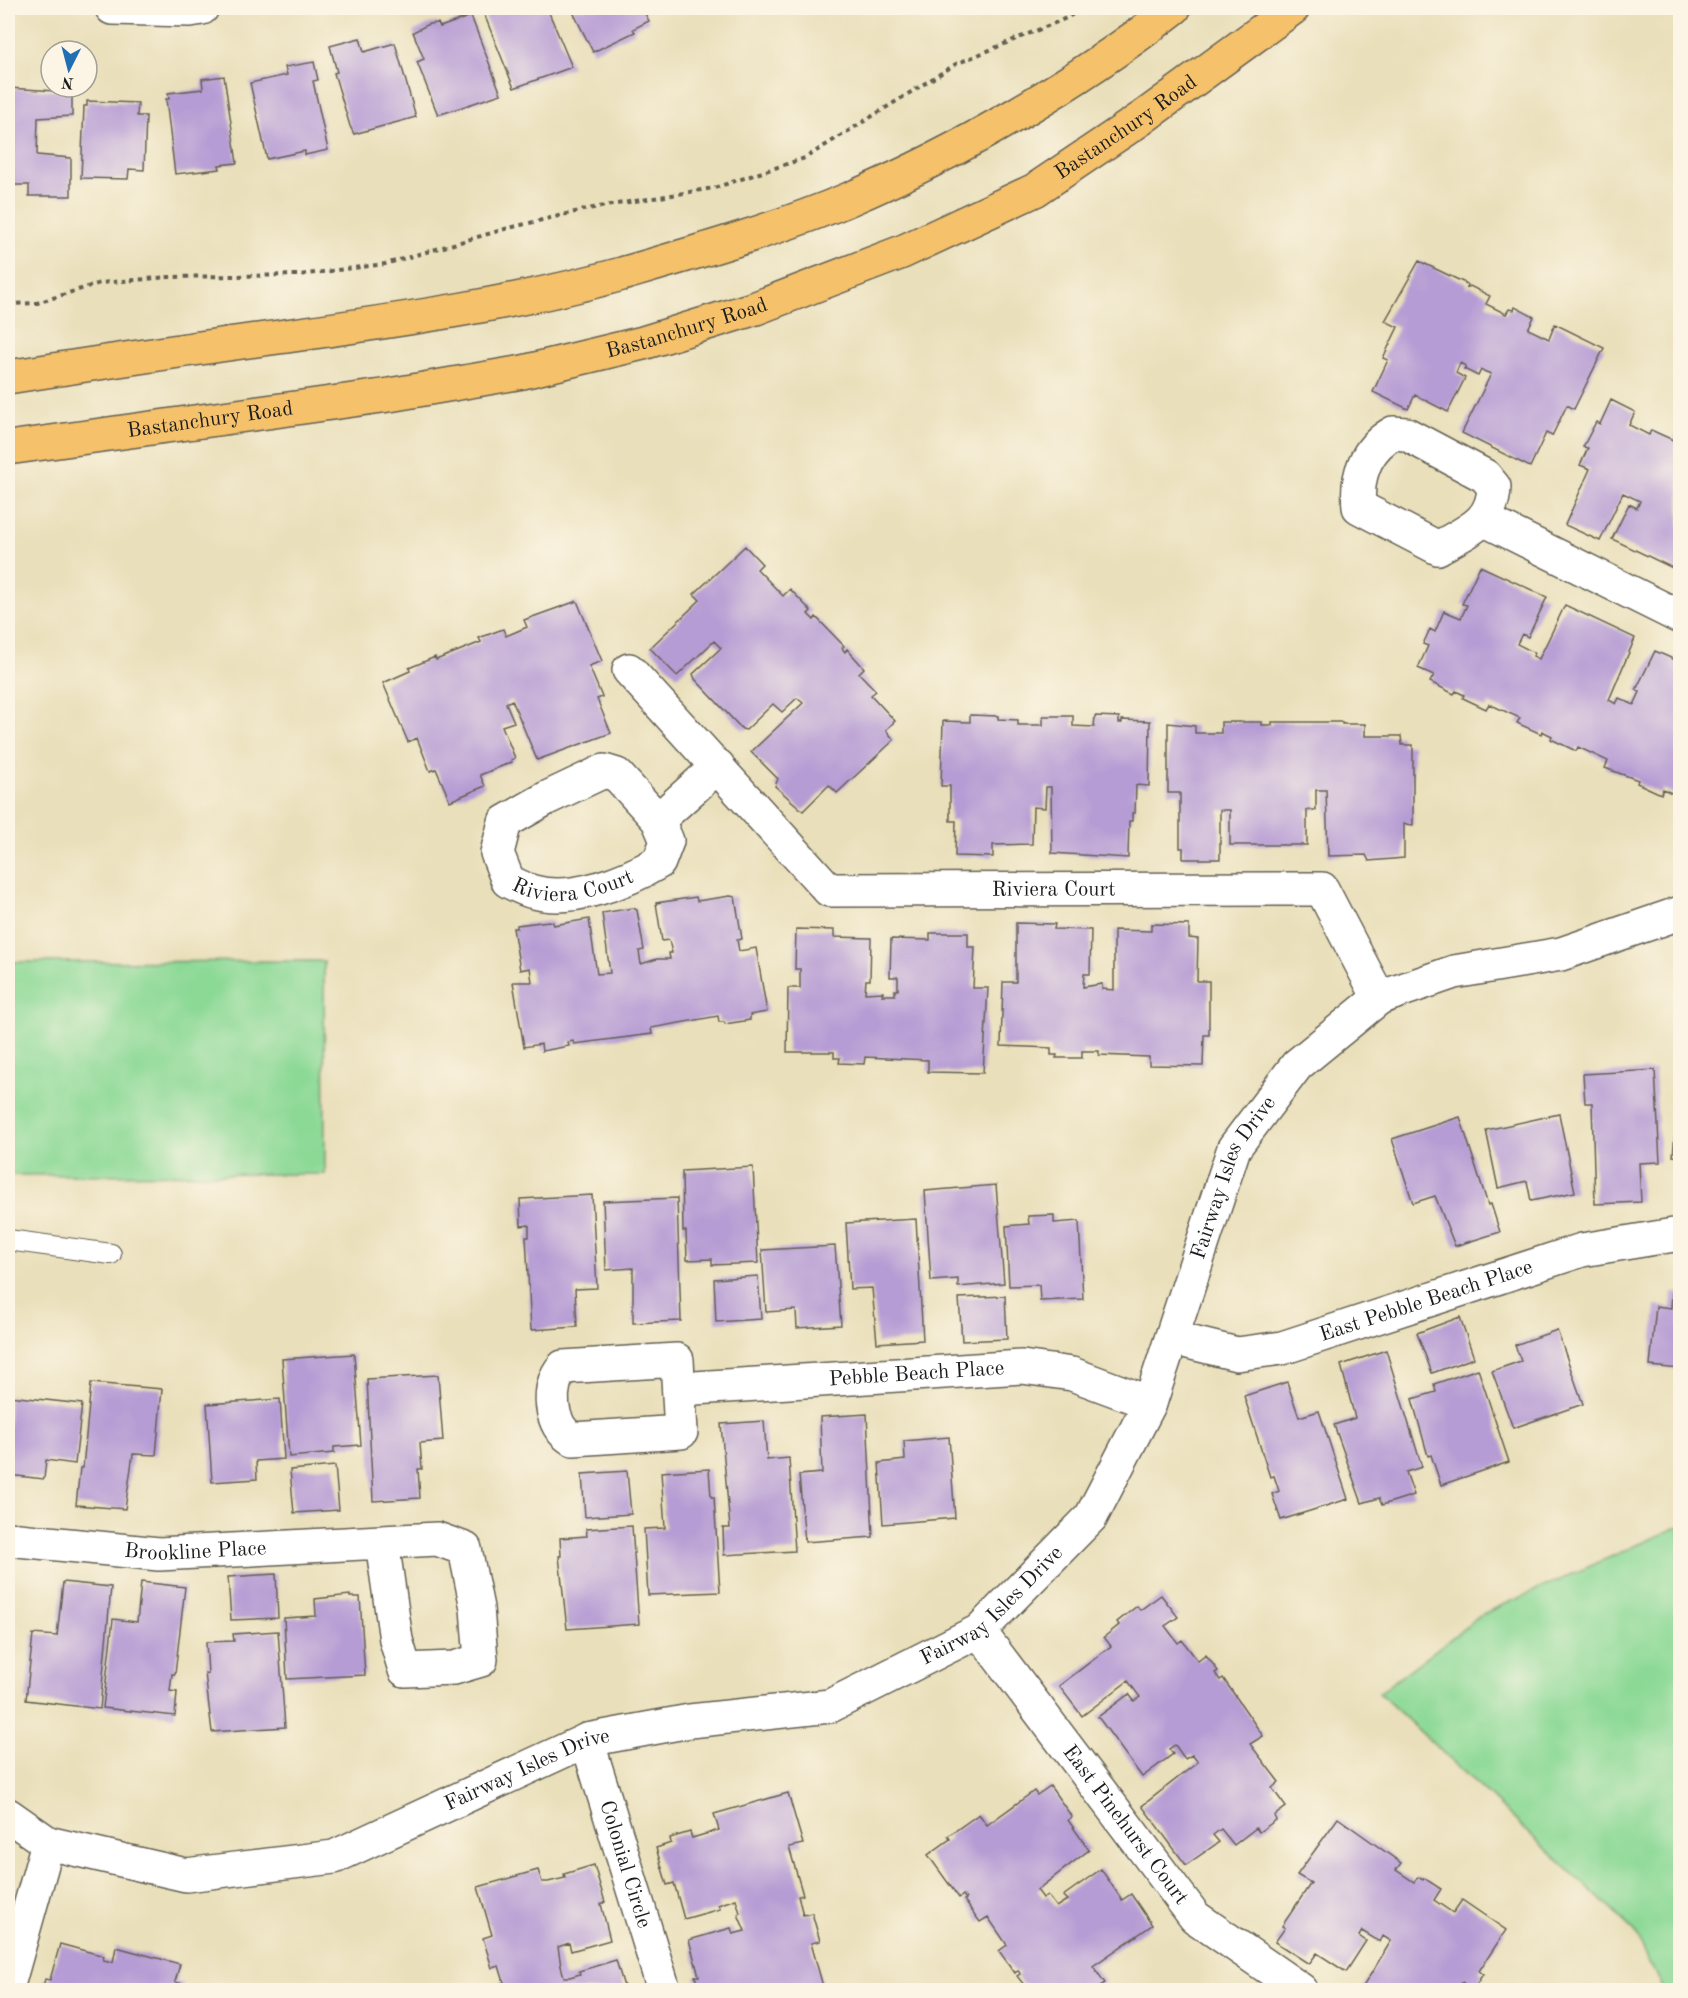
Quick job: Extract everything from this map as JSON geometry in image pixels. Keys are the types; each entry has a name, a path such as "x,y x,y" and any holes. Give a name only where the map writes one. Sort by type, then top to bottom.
{"main road":[{"path":"8,377 368,324 508,299 620,274 743,236 846,200 955,147 1055,90 1174,8"},
{"name":"Bastanchury Road","path":"8,448 389,395 523,372 643,344 756,308 902,252 1035,190 1151,111 1293,8"}],"street":[{"path":"112,8 190,10 202,8"},
{"path":"1485,520 1680,617"},
{"name":"Riviera Court","path":"629,670 829,890 1322,889 1379,998"},
{"path":"658,820 718,766"},
{"name":"Riviera Court","path":"604,771 617,775 658,820 667,841 659,862 608,886 565,894 535,893 508,881 497,853 505,822 547,798 604,771"},
{"name":"Fairway Isles Drive","path":"8,1815 48,1843 186,1875 334,1857 587,1740 690,1720 830,1706 978,1631 1091,1517 1150,1403 1234,1148 1297,1065 1379,998 1454,972 1561,954 1680,913"},
{"name":"East Pebble Beach Place","path":"1172,1338 1238,1354 1282,1348 1582,1250 1680,1234"},
{"name":"Pebble Beach Place","path":"679,1389 1022,1367 1072,1374 1150,1403"},
{"name":"Brookline Place","path":"8,1539 159,1554 382,1542"},
{"name":"East Pinehurst Court","path":"978,1631 1195,1917 1301,1990"},
{"name":"Colonial Circle","path":"587,1740 663,1990"},
{"path":"8,1985 48,1843"}],"lane":[{"path":"8,1240 111,1254"}],"path":[{"path":"8,304 37,303 100,283 170,276 299,275 385,264 587,208 714,188 805,158 956,64 1069,17 1080,8"}],"green space":[{"path":"324,961 325,1174 8,1175 8,962"},
{"path":"1680,1526 1680,1990 1663,1990 1635,1932 1379,1693 1483,1614"}],"building":[{"path":"500,8 547,8 572,67 514,88 484,14"},
{"path":"571,8 642,8 649,21 633,29 635,32 593,52"},
{"path":"471,16 501,94 438,115 417,62 424,59 413,32 429,24 438,23 440,27"},
{"path":"360,38 364,52 395,43 416,117 354,134 334,73 337,72 330,46"},
{"path":"314,62 318,80 313,81 328,150 305,155 305,151 267,159 250,83 287,75 285,67"},
{"path":"224,76 237,163 219,165 220,169 175,174 166,99 169,99 168,93 203,89 202,79"},
{"path":"8,88 39,90 39,99 72,99 72,116 38,118 37,155 71,158 71,196 29,196 29,185 8,185"},
{"path":"87,101 138,103 137,116 146,116 144,170 129,169 128,179 81,178 84,106 87,106"},
{"path":"1419,261 1467,284 1466,288 1470,286 1490,296 1486,304 1506,314 1509,309 1514,310 1515,307 1534,317 1528,329 1549,339 1555,324 1604,348 1574,409 1567,405 1552,436 1546,433 1530,467 1462,433 1491,374 1481,370 1478,376 1464,369 1466,366 1460,363 1456,373 1465,378 1448,412 1415,395 1408,409 1373,392 1388,360 1383,358 1398,327 1385,321"},
{"path":"1611,400 1635,412 1629,425 1649,435 1651,430 1673,440 1677,432 1680,434 1679,571 1612,539 1629,504 1637,508 1640,501 1623,493 1600,541 1565,525 1590,469 1580,465 1588,448 1583,447 1596,422 1600,424"},
{"path":"745,546 762,564 757,569 783,596 790,589 811,611 808,614 814,620 816,617 844,646 842,648 845,652 847,649 864,668 859,673 876,691 871,695 895,721 886,730 894,740 837,793 829,785 803,811 775,786 778,779 751,752 803,703 797,698 782,712 773,704 746,730 742,729 695,679 693,674 721,648 714,641 677,676 650,648 700,600 694,594"},
{"path":"1480,566 1547,597 1528,637 1522,634 1517,644 1535,653 1533,656 1539,659 1565,605 1635,638 1609,700 1616,704 1619,698 1634,705 1640,692 1636,690 1655,651 1680,662 1680,797 1663,789 1661,794 1637,783 1638,780 1605,768 1608,761 1578,747 1576,751 1551,739 1552,736 1542,731 1541,734 1517,723 1520,718 1489,704 1486,709 1463,698 1464,695 1456,691 1454,694 1430,682 1434,675 1418,668 1428,646 1423,644 1430,629 1435,632 1444,611 1461,618 1467,605 1462,604"},
{"path":"577,601 602,661 589,666 602,697 597,699 611,733 537,760 512,700 506,703 514,722 502,726 515,758 511,760 512,762 480,775 485,786 450,801 436,769 430,771 417,738 408,742 383,683 435,657 436,660 481,642 479,638 503,629 506,636 527,627 524,620"},
{"path":"970,715 998,716 998,719 1018,720 1018,725 1043,725 1043,716 1073,716 1073,726 1094,727 1095,716 1119,717 1119,723 1122,723 1122,720 1150,721 1149,786 1136,785 1135,813 1132,813 1132,821 1129,821 1128,858 1052,853 1051,787 1046,787 1045,808 1033,807 1032,844 993,845 993,857 955,856 956,821 950,821 950,786 941,786 943,721 970,722"},
{"path":"1221,722 1262,722 1262,725 1272,725 1272,722 1342,722 1342,724 1365,724 1365,736 1401,736 1402,745 1413,745 1413,825 1404,824 1404,858 1369,861 1366,855 1328,856 1326,790 1316,790 1316,810 1307,810 1307,845 1230,845 1230,810 1220,810 1220,859 1183,859 1183,848 1180,848 1180,793 1168,793 1168,723 1195,726 1195,733 1221,733"},
{"path":"696,897 697,901 735,897 742,939 737,940 739,951 756,948 767,1012 750,1015 750,1020 725,1024 719,1022 718,1016 651,1028 652,1034 574,1044 573,1041 568,1042 569,1046 542,1051 541,1044 524,1047 513,982 532,982 530,968 520,970 513,928 517,928 517,925 549,921 553,922 553,925 589,919 597,974 610,973 602,913 633,908 637,910 644,950 639,951 641,964 657,959 670,959 669,953 672,953 669,940 662,941 656,903"},
{"path":"1016,923 1055,924 1054,929 1091,930 1090,974 1084,974 1083,987 1102,984 1102,989 1114,990 1114,930 1151,931 1151,924 1189,925 1189,938 1198,939 1197,981 1209,981 1209,1035 1204,1035 1203,1066 1149,1065 1149,1057 1099,1055 1099,1051 1082,1051 1082,1058 1056,1058 1057,1055 1051,1055 1051,1048 1001,1046 1003,982 1016,982"},
{"path":"796,929 834,930 834,937 871,938 870,980 866,980 865,993 883,992 882,995 895,995 895,990 898,990 898,977 890,977 891,939 930,940 930,933 968,933 968,947 975,947 973,988 988,988 983,1073 928,1072 928,1060 865,1057 864,1064 839,1063 840,1058 834,1058 834,1052 787,1052 788,988 800,988 800,969 795,969"},
{"path":"1655,1070 1660,1162 1639,1163 1641,1202 1595,1204 1592,1103 1585,1103 1583,1074"},
{"path":"1678,1096 1680,1097 1680,1157 1673,1156"},
{"path":"1559,1114 1575,1192 1531,1201 1527,1181 1498,1188 1486,1130"},
{"path":"1460,1117 1488,1205 1491,1204 1500,1232 1455,1246 1435,1196 1413,1203 1392,1139"},
{"path":"753,1167 758,1263 712,1265 712,1259 687,1260 686,1231 683,1231 682,1171"},
{"path":"996,1185 1004,1283 958,1287 958,1279 931,1281 925,1191"},
{"path":"592,1195 597,1288 575,1289 577,1327 531,1330 526,1237 529,1237 529,1225 521,1226 520,1199"},
{"path":"677,1198 681,1321 633,1323 633,1268 606,1270 603,1201"},
{"path":"1054,1215 1054,1223 1079,1221 1083,1299 1040,1301 1039,1285 1009,1286 1006,1226 1029,1224 1028,1216"},
{"path":"916,1219 923,1340 877,1343 872,1288 850,1289 846,1223"},
{"path":"835,1246 841,1325 797,1328 796,1310 766,1312 762,1250"},
{"path":"758,1276 761,1319 716,1322 714,1279"},
{"path":"1672,1293 1680,1293 1680,1369 1650,1366 1656,1306 1671,1308"},
{"path":"1005,1296 1007,1339 962,1341 959,1298"},
{"path":"1460,1317 1474,1358 1432,1373 1417,1333"},
{"path":"1557,1330 1583,1404 1513,1428 1492,1371 1521,1361 1515,1345"},
{"path":"1386,1350 1422,1467 1406,1472 1414,1495 1382,1505 1379,1498 1362,1503 1334,1425 1355,1418 1341,1365"},
{"path":"354,1354 361,1445 334,1447 334,1453 289,1457 282,1359"},
{"path":"1478,1369 1509,1462 1441,1485 1431,1455 1428,1456 1412,1399 1436,1392 1434,1384"},
{"path":"438,1375 443,1441 420,1443 422,1469 418,1469 420,1498 373,1501 367,1379"},
{"path":"1287,1382 1299,1417 1319,1411 1348,1499 1281,1520 1272,1494 1279,1491 1274,1476 1270,1477 1244,1396"},
{"path":"91,1383 162,1389 156,1455 133,1454 125,1509 76,1505 80,1468 83,1468"},
{"path":"9,1396 82,1404 75,1464 46,1460 44,1479 8,1475"},
{"path":"280,1399 284,1459 256,1461 257,1479 212,1482 207,1404"},
{"path":"867,1414 873,1537 805,1542 799,1475 822,1473 820,1417"},
{"path":"764,1421 767,1460 789,1458 795,1551 724,1555 723,1528 730,1528 721,1424"},
{"path":"949,1437 955,1518 883,1524 879,1463 905,1460 904,1441"},
{"path":"335,1466 339,1510 294,1513 290,1470"},
{"path":"709,1469 711,1497 714,1497 720,1592 648,1595 644,1529 665,1528 661,1472"},
{"path":"627,1471 631,1514 585,1517 582,1474"},
{"path":"632,1526 639,1624 567,1629 559,1556 561,1556 560,1538 587,1536 586,1529"},
{"path":"276,1574 278,1618 231,1620 228,1577"},
{"path":"63,1582 111,1587 100,1709 26,1700 33,1634 57,1636"},
{"path":"141,1582 185,1587 175,1674 172,1674 170,1691 177,1692 175,1716 103,1708 113,1619 137,1622"},
{"path":"350,1595 350,1597 360,1597 365,1675 287,1679 284,1618 316,1616 315,1599"},
{"path":"1161,1595 1178,1617 1165,1626 1178,1643 1182,1640 1198,1661 1206,1655 1218,1671 1215,1673 1220,1680 1223,1678 1263,1736 1250,1744 1279,1782 1272,1788 1286,1807 1274,1816 1276,1820 1259,1832 1256,1828 1234,1845 1221,1829 1213,1835 1219,1842 1186,1865 1142,1806 1198,1762 1192,1755 1185,1759 1175,1745 1169,1749 1173,1754 1142,1777 1098,1717 1129,1694 1134,1701 1140,1697 1128,1681 1082,1716 1059,1686 1111,1646 1104,1637 1119,1625 1117,1622 1137,1606 1140,1610"},
{"path":"278,1631 285,1727 212,1732 205,1673 208,1674 206,1642 234,1641 233,1634"},
{"path":"1050,1786 1072,1817 1068,1820 1089,1850 1037,1890 1043,1898 1047,1895 1056,1907 1067,1900 1063,1896 1101,1869 1122,1900 1131,1894 1152,1925 1093,1966 1105,1983 1094,1990 1028,1990 1017,1976 1020,1974 1018,1970 1015,1973 999,1951 1007,1945 988,1917 980,1922 964,1900 966,1899 963,1895 959,1898 928,1855 950,1839 948,1836 979,1814 987,1825 1034,1791 1037,1795"},
{"path":"788,1793 803,1844 789,1847 803,1895 798,1896 803,1915 812,1913 820,1941 811,1943 824,1990 699,1990 695,1976 699,1976 689,1940 731,1928 733,1934 745,1931 738,1914 740,1913 736,1899 718,1905 720,1909 684,1919 674,1883 667,1885 656,1848 671,1843 670,1838 690,1832 692,1838 719,1830 714,1814"},
{"path":"1338,1818 1401,1863 1396,1870 1414,1882 1418,1877 1423,1880 1424,1878 1441,1889 1434,1900 1453,1913 1462,1900 1506,1930 1479,1971 1483,1974 1473,1990 1462,1982 1457,1990 1361,1990 1391,1941 1383,1936 1380,1942 1362,1931 1359,1936 1366,1941 1346,1972 1317,1953 1309,1964 1275,1942 1285,1928 1282,1926 1311,1883 1297,1875"},
{"path":"594,1865 605,1902 601,1904 610,1940 571,1951 569,1943 558,1947 561,1966 564,1977 570,1977 580,1974 579,1971 616,1960 625,1990 500,1990 499,1984 504,1982 499,1966 492,1968 483,1938 492,1935 478,1887 538,1870 542,1882 548,1882 565,1878 564,1874"},
{"path":"60,1944 104,1956 103,1960 113,1962 116,1947 180,1964 175,1982 183,1984 181,1990 42,1990 45,1979 50,1980"}]}
